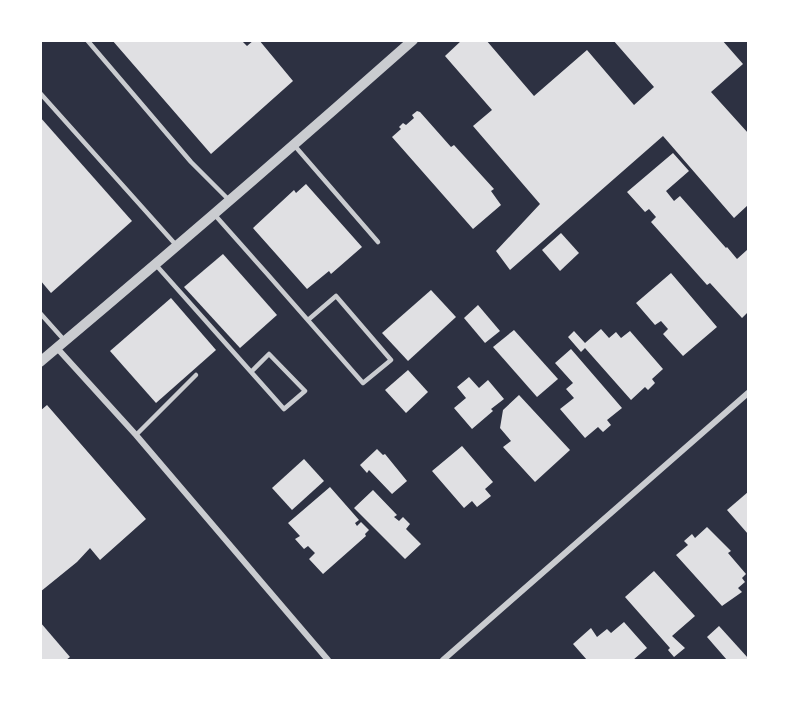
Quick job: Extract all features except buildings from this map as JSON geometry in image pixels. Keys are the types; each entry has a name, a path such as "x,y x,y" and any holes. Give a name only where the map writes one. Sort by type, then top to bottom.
{"street":[{"path":"40,362 230,201 413,40"},
{"path":"61,344 328,660"},
{"path":"443,660 748,393"}],"lane":[{"path":"87,40 191,162 230,201"},
{"path":"40,93 176,245"},
{"path":"294,145 378,242"},
{"path":"214,214 363,383 391,360 336,296 308,320"},
{"path":"155,263 251,372 284,409 305,391 269,354 251,372"},
{"path":"40,313 61,344"},
{"path":"136,435 196,375"}]}
